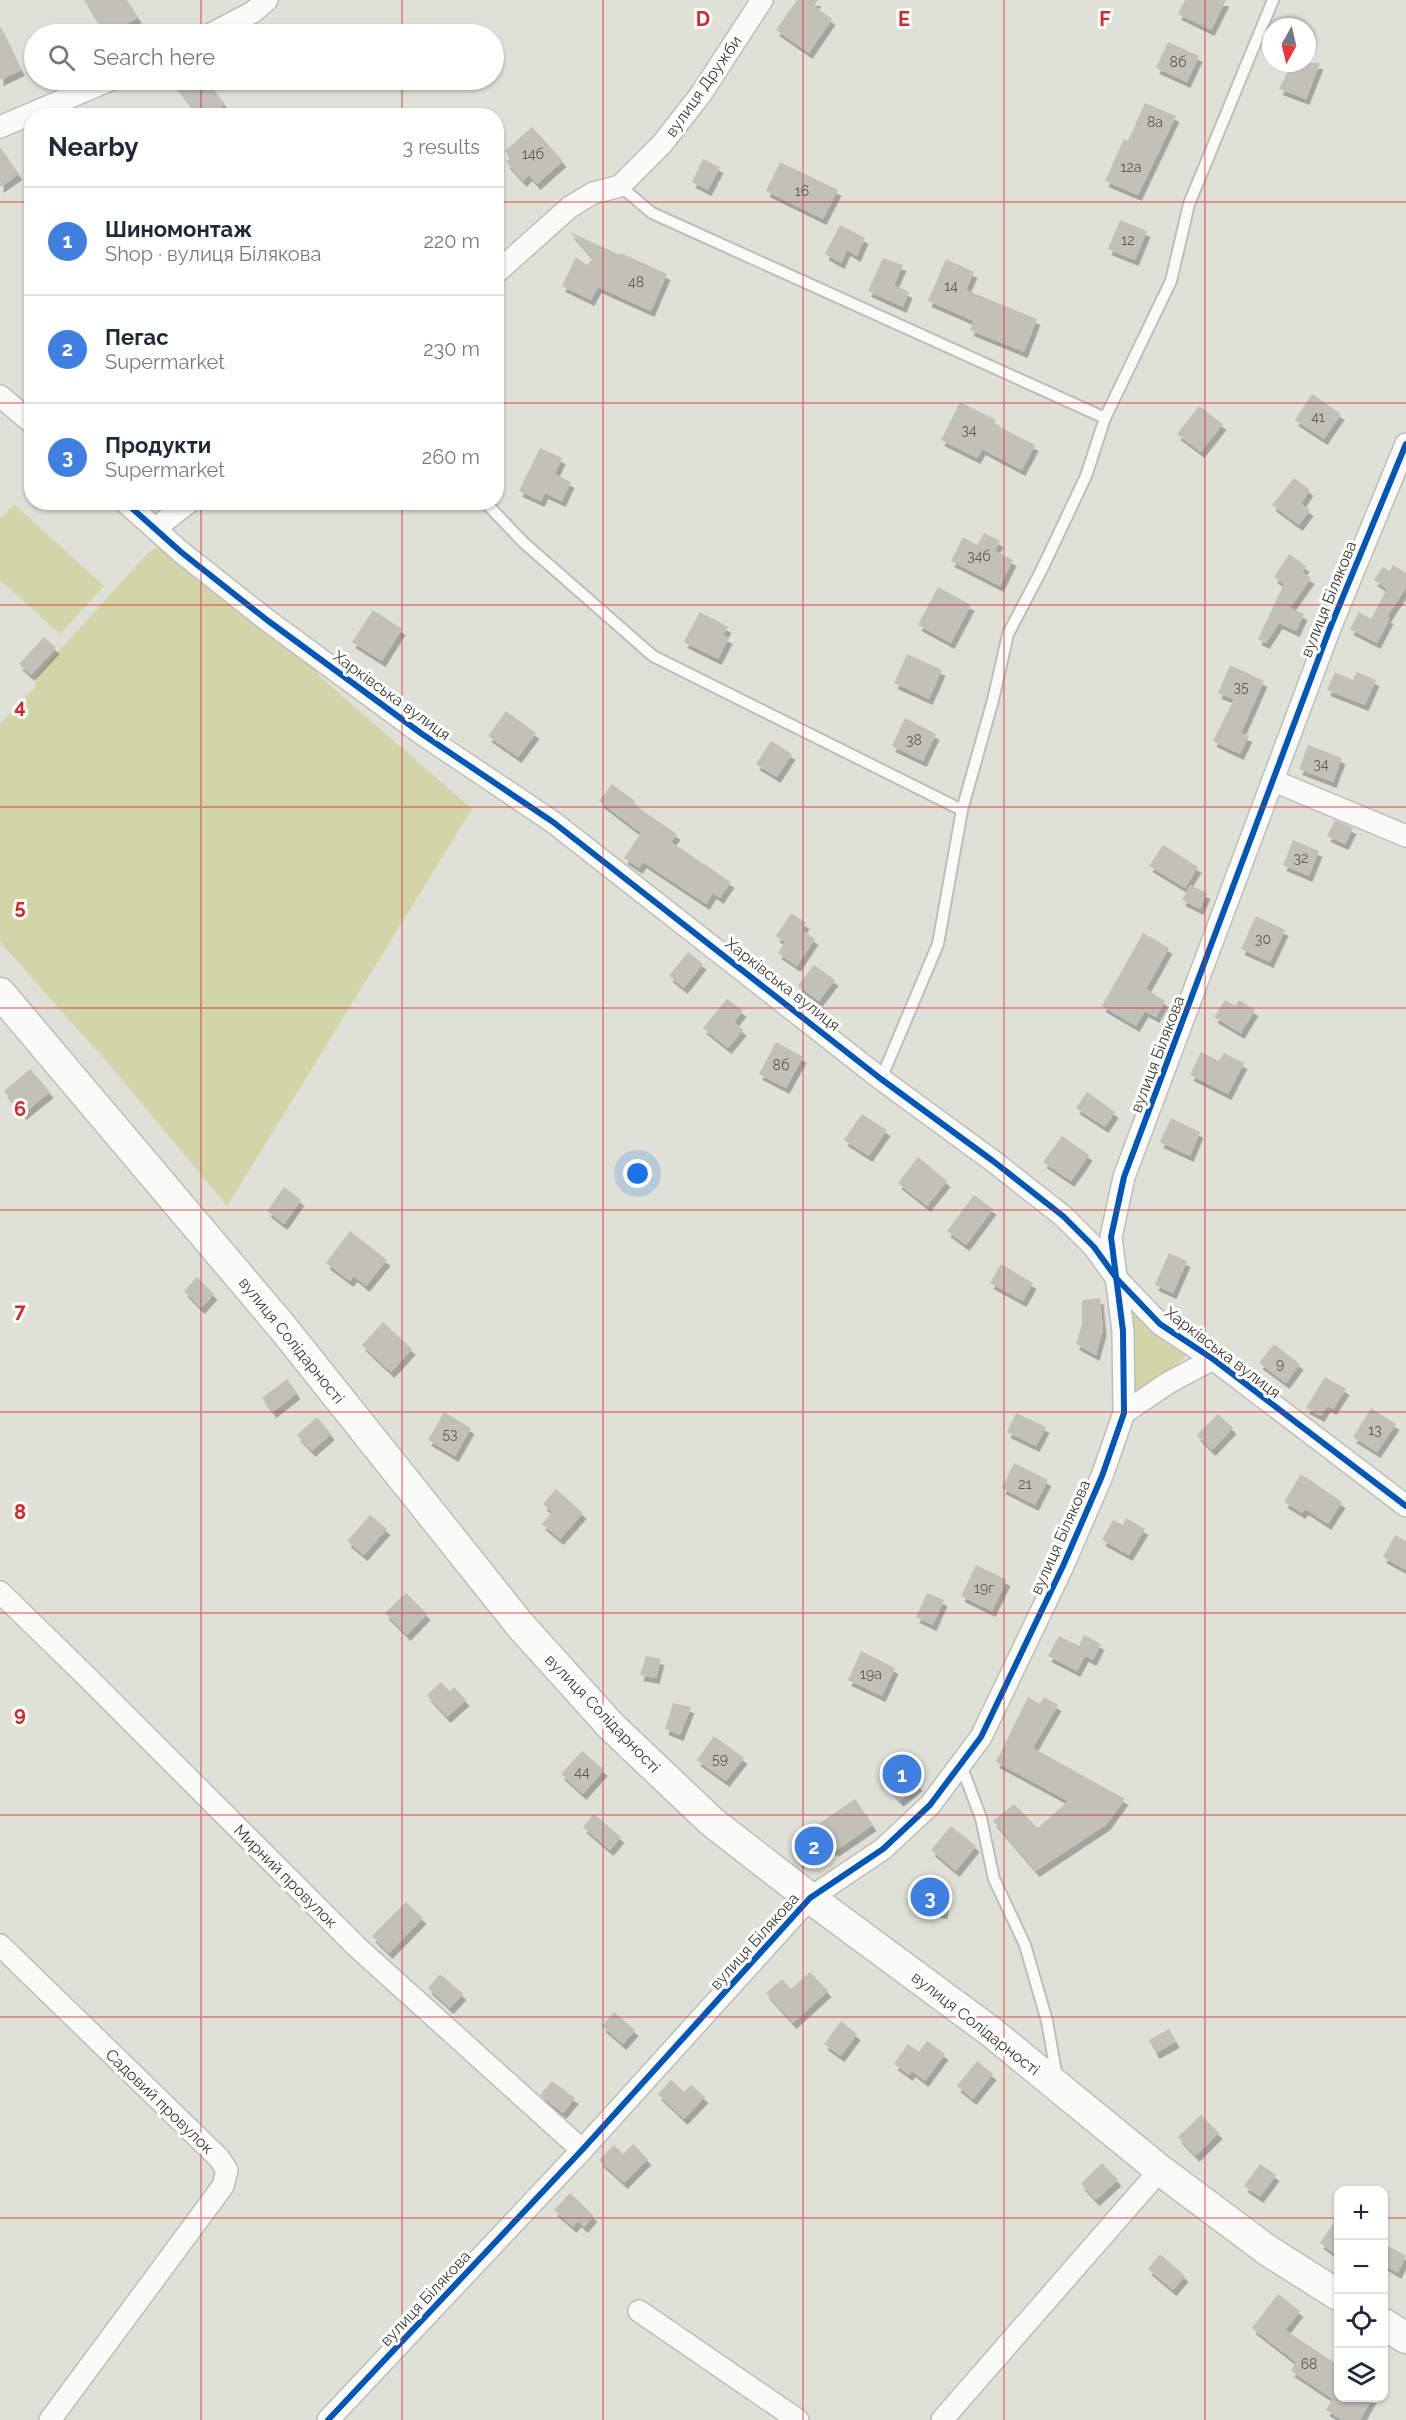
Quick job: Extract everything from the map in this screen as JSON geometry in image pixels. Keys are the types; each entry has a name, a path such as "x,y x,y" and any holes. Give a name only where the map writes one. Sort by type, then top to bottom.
{"main road":[{"name":"вулиця Солідарності","path":"0,993 284,1328 528,1634 611,1726 712,1822 810,1898 990,2031 1160,2170 1267,2250 1336,2294"},
{"path":"1388,2327 1406,2338"}],"street":[{"path":"230,24 253,12 267,0"},
{"name":"вулиця Дружби","path":"504,266 570,207 593,194 620,186 662,144 701,94 762,0"},
{"path":"44,108 87,90"},
{"path":"0,127 24,117"},
{"path":"0,396 24,416"},
{"name":"вулиця Білякова","path":"328,2420 582,2150 810,1898 883,1849 930,1805 981,1737 1063,1566 1102,1476 1124,1413 1123,1331 1111,1237 1124,1177 1330,628 1406,444"},
{"name":"Харківська вулиця","path":"135,510 181,552 267,620 422,734 553,822 881,1079 993,1161 1063,1216 1094,1247 1117,1279 1160,1324 1213,1359 1406,1506"},
{"path":"156,528 179,510"},
{"path":"1274,781 1406,836"},
{"path":"1124,1413 1168,1383 1213,1359"},
{"name":"Мирний провулок","path":"0,1592 357,1947 582,2150"},
{"name":"Садовий провулок","path":"0,1945 219,2158 227,2170 223,2186 50,2420"},
{"path":"942,2420 1160,2170"},
{"path":"639,2312 798,2420"}],"lane":[{"path":"881,1079 938,944 962,810 993,700 1008,634 1086,476 1106,418 1171,281 1189,204 1273,0"},
{"path":"620,186 652,213 1106,418"},
{"path":"493,510 523,542 652,656 962,810"},
{"path":"961,1764 981,1818 994,1879 1025,1945 1047,2021 1059,2087"}],"path":[{"path":"801,1866 834,1857"}],"green space":[{"path":"14,504 104,586 60,634 0,580 0,519"},
{"path":"158,546 317,665 318,675 472,809 227,1206 114,1070 0,942 0,724 35,687 37,675 146,555"},
{"path":"1127,1301 1189,1352 1171,1371 1142,1391 1135,1389"}],"building":[{"path":"84,0 127,0 138,17 127,24 99,24"},
{"path":"797,0 818,0 814,6 832,19 809,53 776,30"},
{"path":"1185,0 1226,0 1211,30 1178,14"},
{"path":"0,26 21,70 0,80"},
{"path":"1168,42 1199,56 1187,82 1156,68"},
{"path":"1316,63 1320,63 1306,99 1279,89 1288,72 1316,72"},
{"path":"179,90 214,90 225,104 220,108 193,108"},
{"path":"1145,103 1176,116 1138,195 1105,181 1124,139 1128,141"},
{"path":"532,127 563,161 537,184 529,175 523,181 506,162 511,158 505,151"},
{"path":"0,147 19,174 0,187"},
{"path":"703,159 720,167 708,190 692,182"},
{"path":"780,162 838,190 823,219 766,191"},
{"path":"1120,220 1147,231 1135,260 1108,249"},
{"path":"840,225 865,238 857,256 847,250 841,263 825,254"},
{"path":"570,232 667,274 651,311 598,287 591,300 562,286 576,257 587,265 593,258"},
{"path":"883,258 903,265 894,285 909,292 903,307 868,291"},
{"path":"946,259 974,272 966,290 1037,319 1024,352 970,330 974,321 928,301"},
{"path":"1312,394 1341,414 1324,439 1295,420"},
{"path":"960,402 996,420 994,424 1035,445 1022,470 982,449 977,458 941,440"},
{"path":"1199,406 1223,424 1201,452 1177,434"},
{"path":"540,448 562,458 555,474 571,482 562,501 545,493 541,501 519,491"},
{"path":"1294,478 1310,490 1301,504 1310,510 1299,525 1272,505"},
{"path":"984,533 1000,541 995,551 1013,560 1000,586 951,561 963,537 977,545"},
{"path":"1289,554 1306,566 1302,572 1311,578 1290,608 1304,614 1296,631 1279,623 1266,643 1258,639 1284,584 1274,577"},
{"path":"1393,565 1406,573 1406,588 1387,617 1390,618 1377,643 1350,629 1359,612 1371,619 1387,589 1374,580 1383,567 1390,571"},
{"path":"938,587 971,605 951,643 918,625"},
{"path":"373,610 402,629 382,661 352,642"},
{"path":"700,612 728,627 723,635 729,638 718,659 684,642"},
{"path":"44,637 56,648 31,675 19,664"},
{"path":"907,654 942,670 929,699 894,683"},
{"path":"1230,665 1264,681 1241,733 1249,736 1240,754 1213,741 1234,699 1218,693"},
{"path":"1335,672 1353,680 1357,672 1376,680 1365,705 1327,690"},
{"path":"506,711 536,733 518,757 488,736"},
{"path":"905,718 936,734 923,761 892,746"},
{"path":"771,741 792,754 777,777 756,764"},
{"path":"1308,745 1342,758 1333,782 1299,769"},
{"path":"612,784 635,801 633,804 677,834 671,842 731,882 720,898 713,893 706,904 643,862 639,868 624,858 641,833 599,801"},
{"path":"1335,820 1353,828 1345,844 1327,836"},
{"path":"1293,840 1319,851 1309,876 1283,865"},
{"path":"1163,845 1198,867 1185,888 1149,866"},
{"path":"1190,885 1207,893 1200,909 1182,900"},
{"path":"791,913 806,923 802,930 815,939 797,966 778,953 785,942 776,936"},
{"path":"1256,916 1285,930 1270,962 1241,949"},
{"path":"1143,933 1169,948 1146,989 1165,1001 1156,1017 1145,1011 1136,1026 1102,1006"},
{"path":"688,952 703,964 684,988 669,976"},
{"path":"814,965 835,980 819,1001 798,986"},
{"path":"727,999 743,1011 734,1022 743,1030 728,1048 703,1028"},
{"path":"1225,1000 1235,1006 1239,1000 1255,1010 1241,1033 1214,1017"},
{"path":"776,1042 803,1057 786,1088 759,1074"},
{"path":"1201,1052 1219,1061 1224,1053 1244,1063 1228,1094 1190,1075"},
{"path":"30,1069 50,1092 23,1114 4,1091"},
{"path":"1087,1092 1115,1112 1105,1127 1076,1108"},
{"path":"862,1114 887,1130 869,1156 844,1140"},
{"path":"1171,1118 1200,1132 1190,1156 1160,1142"},
{"path":"1062,1136 1089,1155 1071,1181 1043,1162"},
{"path":"918,1157 947,1181 927,1206 898,1183"},
{"path":"284,1187 301,1200 284,1224 267,1211"},
{"path":"974,1195 993,1209 966,1245 947,1231"},
{"path":"350,1231 387,1260 366,1286 354,1276 350,1281 326,1263"},
{"path":"1169,1253 1187,1261 1173,1293 1155,1285"},
{"path":"1001,1264 1033,1283 1023,1301 990,1283"},
{"path":"197,1277 214,1294 201,1308 184,1291"},
{"path":"1100,1298 1103,1330 1096,1355 1076,1344 1082,1324 1082,1300"},
{"path":"383,1322 412,1349 391,1372 362,1345"},
{"path":"1274,1344 1300,1364 1286,1383 1259,1363"},
{"path":"1325,1377 1346,1389 1333,1409 1327,1406 1321,1416 1306,1408"},
{"path":"287,1379 297,1393 273,1412 262,1398"},
{"path":"1371,1408 1396,1424 1377,1452 1353,1437"},
{"path":"444,1412 471,1428 455,1456 428,1440"},
{"path":"1016,1413 1046,1427 1036,1446 1007,1432"},
{"path":"1218,1414 1233,1428 1212,1450 1197,1435"},
{"path":"317,1417 331,1434 312,1451 297,1435"},
{"path":"1014,1463 1048,1480 1035,1505 1002,1488"},
{"path":"1301,1474 1342,1502 1328,1524 1305,1509 1302,1513 1284,1502"},
{"path":"556,1489 583,1513 560,1539 542,1524 552,1512 543,1504"},
{"path":"370,1515 387,1529 364,1555 347,1541"},
{"path":"1126,1518 1145,1529 1129,1555 1102,1540 1113,1520 1123,1525"},
{"path":"1395,1535 1406,1541 1406,1570 1383,1557"},
{"path":"976,1565 1007,1580 992,1611 961,1596"},
{"path":"406,1593 427,1614 407,1635 385,1613"},
{"path":"927,1593 944,1600 933,1625 916,1617"},
{"path":"1084,1635 1101,1644 1093,1660 1085,1656 1077,1671 1048,1656 1059,1636 1079,1646"},
{"path":"861,1651 895,1668 882,1696 848,1680"},
{"path":"646,1656 661,1659 656,1678 640,1675"},
{"path":"441,1682 450,1691 454,1687 466,1700 447,1717 427,1695"},
{"path":"1028,1697 1040,1704 1044,1697 1058,1705 1033,1748 1125,1799 1107,1824 1036,1871 993,1821 1014,1804 1038,1828 1068,1801 996,1762"},
{"path":"673,1703 691,1707 680,1735 665,1729"},
{"path":"714,1736 744,1758 726,1781 697,1760"},
{"path":"582,1751 604,1770 583,1794 561,1774"},
{"path":"899,1761 919,1785 900,1801 880,1778"},
{"path":"855,1799 873,1825 835,1851 834,1849 799,1862 792,1842 822,1832 817,1825"},
{"path":"594,1814 621,1837 610,1850 583,1827"},
{"path":"951,1826 976,1846 956,1871 931,1850"},
{"path":"916,1881 947,1885 944,1913 912,1908"},
{"path":"406,1902 423,1918 389,1953 372,1936"},
{"path":"810,1972 828,1991 793,2023 766,1993 782,1979 791,1989"},
{"path":"440,1974 463,1994 450,2008 428,1988"},
{"path":"614,2012 635,2030 623,2044 602,2026"},
{"path":"841,2021 857,2034 841,2056 824,2044"},
{"path":"1169,2029 1176,2042 1156,2053 1149,2040"},
{"path":"927,2041 945,2054 925,2081 912,2071 909,2075 894,2064 908,2044 919,2052"},
{"path":"977,2061 993,2074 973,2099 957,2086"},
{"path":"671,2080 684,2092 691,2085 705,2097 684,2119 658,2094"},
{"path":"552,2081 575,2098 563,2113 540,2095"},
{"path":"1201,2115 1219,2133 1196,2156 1178,2137"},
{"path":"633,2144 648,2159 624,2183 599,2160 614,2145 623,2154"},
{"path":"1102,2163 1118,2180 1096,2200 1081,2184"},
{"path":"1260,2164 1276,2175 1260,2197 1244,2186"},
{"path":"570,2193 594,2216 584,2227 578,2221 573,2227 554,2210"},
{"path":"1334,2222 1334,2253 1320,2243"},
{"path":"1388,2246 1406,2256 1398,2273 1388,2267"},
{"path":"1160,2254 1185,2276 1173,2290 1148,2269"},
{"path":"1278,2294 1300,2311 1285,2330 1334,2362 1334,2402 1370,2402 1360,2420 1342,2420 1326,2410 1333,2399 1291,2371 1296,2362 1252,2328"}],"cycle path":[{"path":"328,2420 582,2150 810,1898 883,1849 930,1805 981,1737 1063,1566 1102,1476 1124,1413 1123,1331 1111,1237 1124,1177 1330,628 1406,444"},
{"path":"134,510 181,552 267,620 422,734 553,822 881,1079 993,1161 1063,1216 1094,1247 1117,1279 1160,1324 1213,1359 1406,1506"}],"place":[{"name":"Шиномонтаж","path":"902,1774"},
{"name":"Пегас","path":"814,1846"},
{"name":"Продукти","path":"930,1897"}]}
